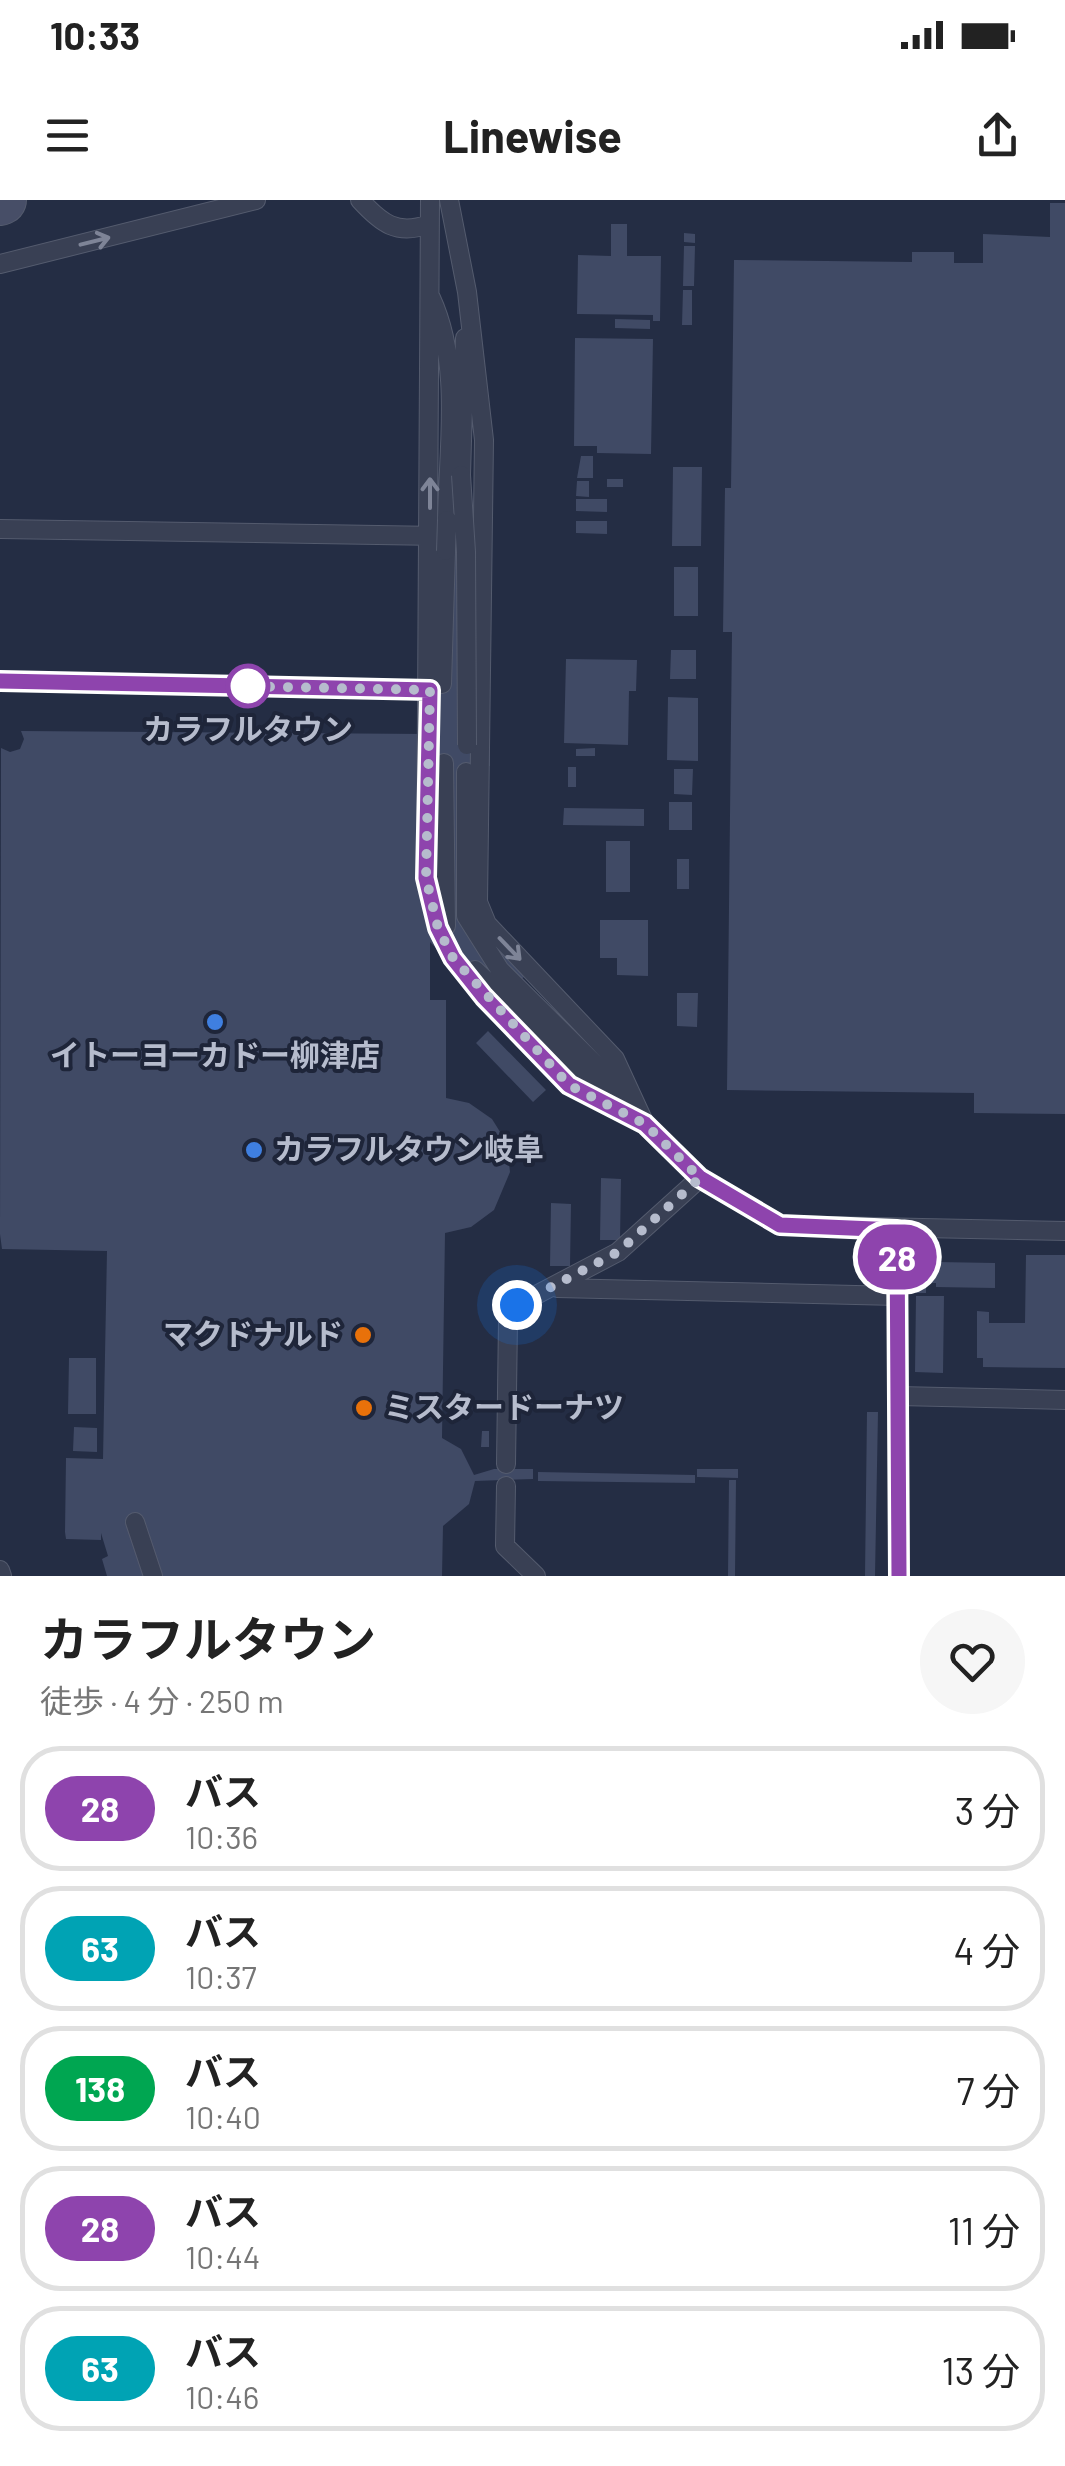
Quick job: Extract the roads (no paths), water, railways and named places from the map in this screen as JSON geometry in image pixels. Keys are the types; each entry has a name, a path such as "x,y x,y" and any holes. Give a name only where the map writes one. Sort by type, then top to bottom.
{"lane":[{"path":"0,264 256,200"},
{"path":"360,200 384,226 412,230 429,224"},
{"path":"430,200 426,878 446,944 484,997 569,1085 645,1124"},
{"path":"449,200 468,292 484,440 478,902 487,924 615,1059 645,1124"},
{"path":"428,291 442,320 450,367 438,757 448,944 587,1079 645,1124 700,1178 780,1225 1065,1231"},
{"path":"438,757 467,745 466,552 461,475 468,292"},
{"path":"0,529 430,537 482,532"},
{"path":"0,681 430,690"},
{"path":"466,772 466,916 500,970 634,1103"},
{"path":"506,1464 508,1321 517,1305 618,1252 700,1178"},
{"path":"897,1230 899,1576"},
{"path":"551,1288 897,1296"},
{"path":"899,1396 1065,1400"},
{"path":"506,1486 505,1546 536,1576"},
{"path":"135,1522 153,1576"}],"place":[{"name":"カラフルタウン","path":"248,686"},
{"name":"イトーヨーカドー柳津店","path":"215,1022"},
{"name":"カラフルタウン岐阜","path":"254,1150"},
{"name":"マクドナルド","path":"363,1335"},
{"name":"ミスタードーナツ","path":"364,1408"}]}
